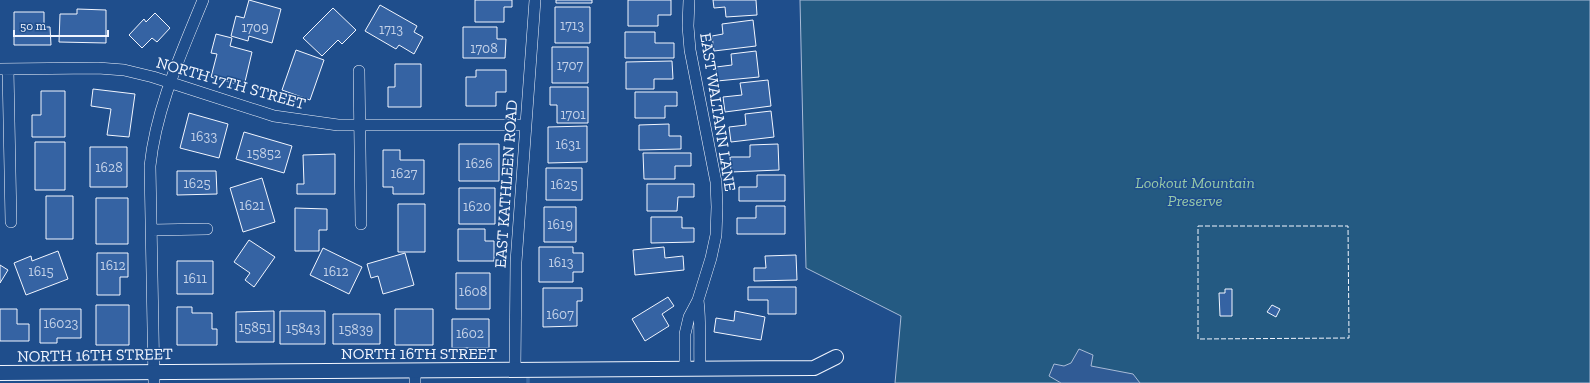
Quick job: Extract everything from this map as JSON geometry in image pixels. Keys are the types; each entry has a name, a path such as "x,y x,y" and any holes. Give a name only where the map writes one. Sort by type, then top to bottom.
{"street":[{"path":"153,377 150,166 152,140 160,109 203,0"},
{"name":"EAST KATHLEEN ROAD","path":"515,370 515,289 525,125 535,0"},
{"name":"EAST WALTANN LANE","path":"686,369 685,334 687,324 698,300 716,235 716,182 690,50 688,26 689,0"},
{"name":"NORTH 17TH STREET","path":"4,69 98,68 124,70 171,82 289,119 338,125 525,125"},
{"path":"4,69 11,222"},
{"path":"359,71 361,224"},
{"path":"152,230 207,229"},
{"name":"EAST WALTANN LANE","path":"698,300 700,369"},
{"path":"687,324 699,323"},
{"path":"685,351 699,350"},
{"name":"NORTH 16TH STREET","path":"0,373 153,377 415,377 515,370 814,368 836,357"}],"green space":[{"name":"Lookout Mountain Preserve","path":"800,0 1590,0 1590,383 895,383 901,316 806,268"}],"shaded area":[{"path":"1079,349 1093,355 1091,366 1133,374 1140,383 1061,383 1049,376 1054,364 1064,366 1071,363"}],"building":[{"path":"249,0 281,9 272,43 249,36 248,41 231,36 236,16 244,18"},
{"path":"475,0 512,0 512,7 504,7 504,22 475,22"},
{"path":"556,0 592,0 592,3 556,3"},
{"path":"628,0 671,0 671,15 658,15 658,26 628,26"},
{"path":"713,0 756,0 757,15 726,17 725,7 714,8"},
{"path":"380,5 417,26 414,32 423,37 414,54 399,45 396,49 365,31"},
{"path":"555,7 590,7 590,43 555,43"},
{"path":"333,8 356,30 342,44 338,40 322,56 303,38"},
{"path":"77,9 106,10 106,43 59,42 60,14 77,14"},
{"path":"14,12 44,12 44,27 50,27 51,45 14,45"},
{"path":"155,13 170,28 157,42 152,38 142,48 129,35 144,19 146,22"},
{"path":"753,20 756,46 714,51 712,36 723,34 722,24"},
{"path":"463,27 497,27 497,39 506,39 505,58 463,58"},
{"path":"625,32 655,32 655,43 674,43 674,58 625,58"},
{"path":"216,34 232,38 230,46 252,52 244,86 211,77 217,54 211,53"},
{"path":"552,47 588,47 588,83 552,83"},
{"path":"296,50 324,60 310,100 282,90"},
{"path":"756,51 759,77 717,81 716,67 732,65 731,54"},
{"path":"672,61 673,79 654,79 654,89 626,89 626,62"},
{"path":"395,64 421,64 421,107 388,107 388,87 395,87"},
{"path":"476,70 506,70 506,92 496,92 496,106 466,106 466,77 476,77"},
{"path":"768,80 771,106 725,112 723,97 742,95 740,83"},
{"path":"550,87 588,87 588,123 557,123 557,105 550,105"},
{"path":"93,89 135,94 129,137 107,135 111,109 91,106"},
{"path":"41,91 65,91 65,137 32,137 32,115 41,115"},
{"path":"635,92 677,92 677,106 665,106 665,118 635,118"},
{"path":"771,111 774,137 731,142 729,127 746,125 745,114"},
{"path":"189,113 228,124 219,158 180,148"},
{"path":"669,124 669,136 681,136 681,149 639,150 639,125"},
{"path":"587,126 587,162 548,163 548,127"},
{"path":"244,132 292,146 284,173 236,159"},
{"path":"35,142 65,142 65,190 35,190"},
{"path":"459,144 499,144 499,181 459,181"},
{"path":"778,144 779,170 731,172 730,157 750,157 750,145"},
{"path":"90,147 127,147 127,187 90,187"},
{"path":"383,150 400,150 400,160 424,160 424,194 393,194 393,187 383,187"},
{"path":"643,153 691,153 691,166 675,166 675,179 644,179"},
{"path":"335,154 335,194 297,194 297,184 304,184 303,155"},
{"path":"546,168 582,168 582,200 546,200"},
{"path":"177,171 216,171 217,194 177,195"},
{"path":"757,175 785,175 785,201 739,201 739,187 757,187"},
{"path":"262,178 275,222 243,232 230,188"},
{"path":"647,184 694,184 694,197 678,197 677,211 647,211"},
{"path":"459,188 495,188 495,224 459,224"},
{"path":"46,196 73,196 73,239 46,239"},
{"path":"96,198 128,198 128,244 96,244"},
{"path":"398,204 425,204 425,252 398,252"},
{"path":"756,206 785,206 785,234 737,234 737,218 756,218"},
{"path":"544,207 576,207 576,242 544,242"},
{"path":"295,208 327,209 327,230 319,230 319,251 295,251"},
{"path":"651,217 682,217 682,228 694,228 694,242 651,243"},
{"path":"458,229 485,229 485,241 494,241 494,261 458,261"},
{"path":"249,240 275,257 254,287 245,280 250,273 234,262"},
{"path":"539,247 573,247 573,253 583,253 583,272 573,272 573,282 539,282"},
{"path":"664,247 665,258 683,256 684,270 635,275 633,250"},
{"path":"323,248 362,267 349,294 310,275"},
{"path":"58,251 68,279 26,295 14,263 31,256 32,261"},
{"path":"97,253 128,253 128,277 120,277 120,295 97,295"},
{"path":"405,253 414,285 383,294 378,276 371,278 367,264"},
{"path":"796,255 797,280 754,281 754,268 766,268 765,256"},
{"path":"177,261 213,261 213,294 177,294"},
{"path":"0,265 8,270 0,283"},
{"path":"456,273 490,273 490,309 456,309"},
{"path":"748,287 796,287 796,314 768,314 768,300 748,300"},
{"path":"543,288 582,288 582,301 577,301 577,326 543,327"},
{"path":"1225,289 1232,289 1232,316 1220,316 1219,293 1225,293"},
{"path":"668,297 674,306 662,314 669,326 645,341 632,319"},
{"path":"96,305 129,305 129,345 96,345"},
{"path":"1272,305 1280,309 1276,317 1267,312"},
{"path":"177,307 192,307 192,313 212,313 212,329 217,329 217,345 177,345"},
{"path":"0,309 17,309 17,324 29,324 29,341 0,341"},
{"path":"40,309 81,309 81,338 57,338 57,343 40,343"},
{"path":"395,309 433,309 433,345 395,345"},
{"path":"274,311 274,342 236,342 236,312"},
{"path":"280,311 325,311 325,344 280,344"},
{"path":"735,311 765,317 761,340 714,332 716,318 734,321"},
{"path":"333,314 380,314 380,344 333,344"},
{"path":"452,319 489,319 489,348 452,348"}],"waterway":[{"path":"528,373 528,383"}],"fence":[{"path":"1198,226 1348,226 1349,338 1198,339 1198,226"}]}
